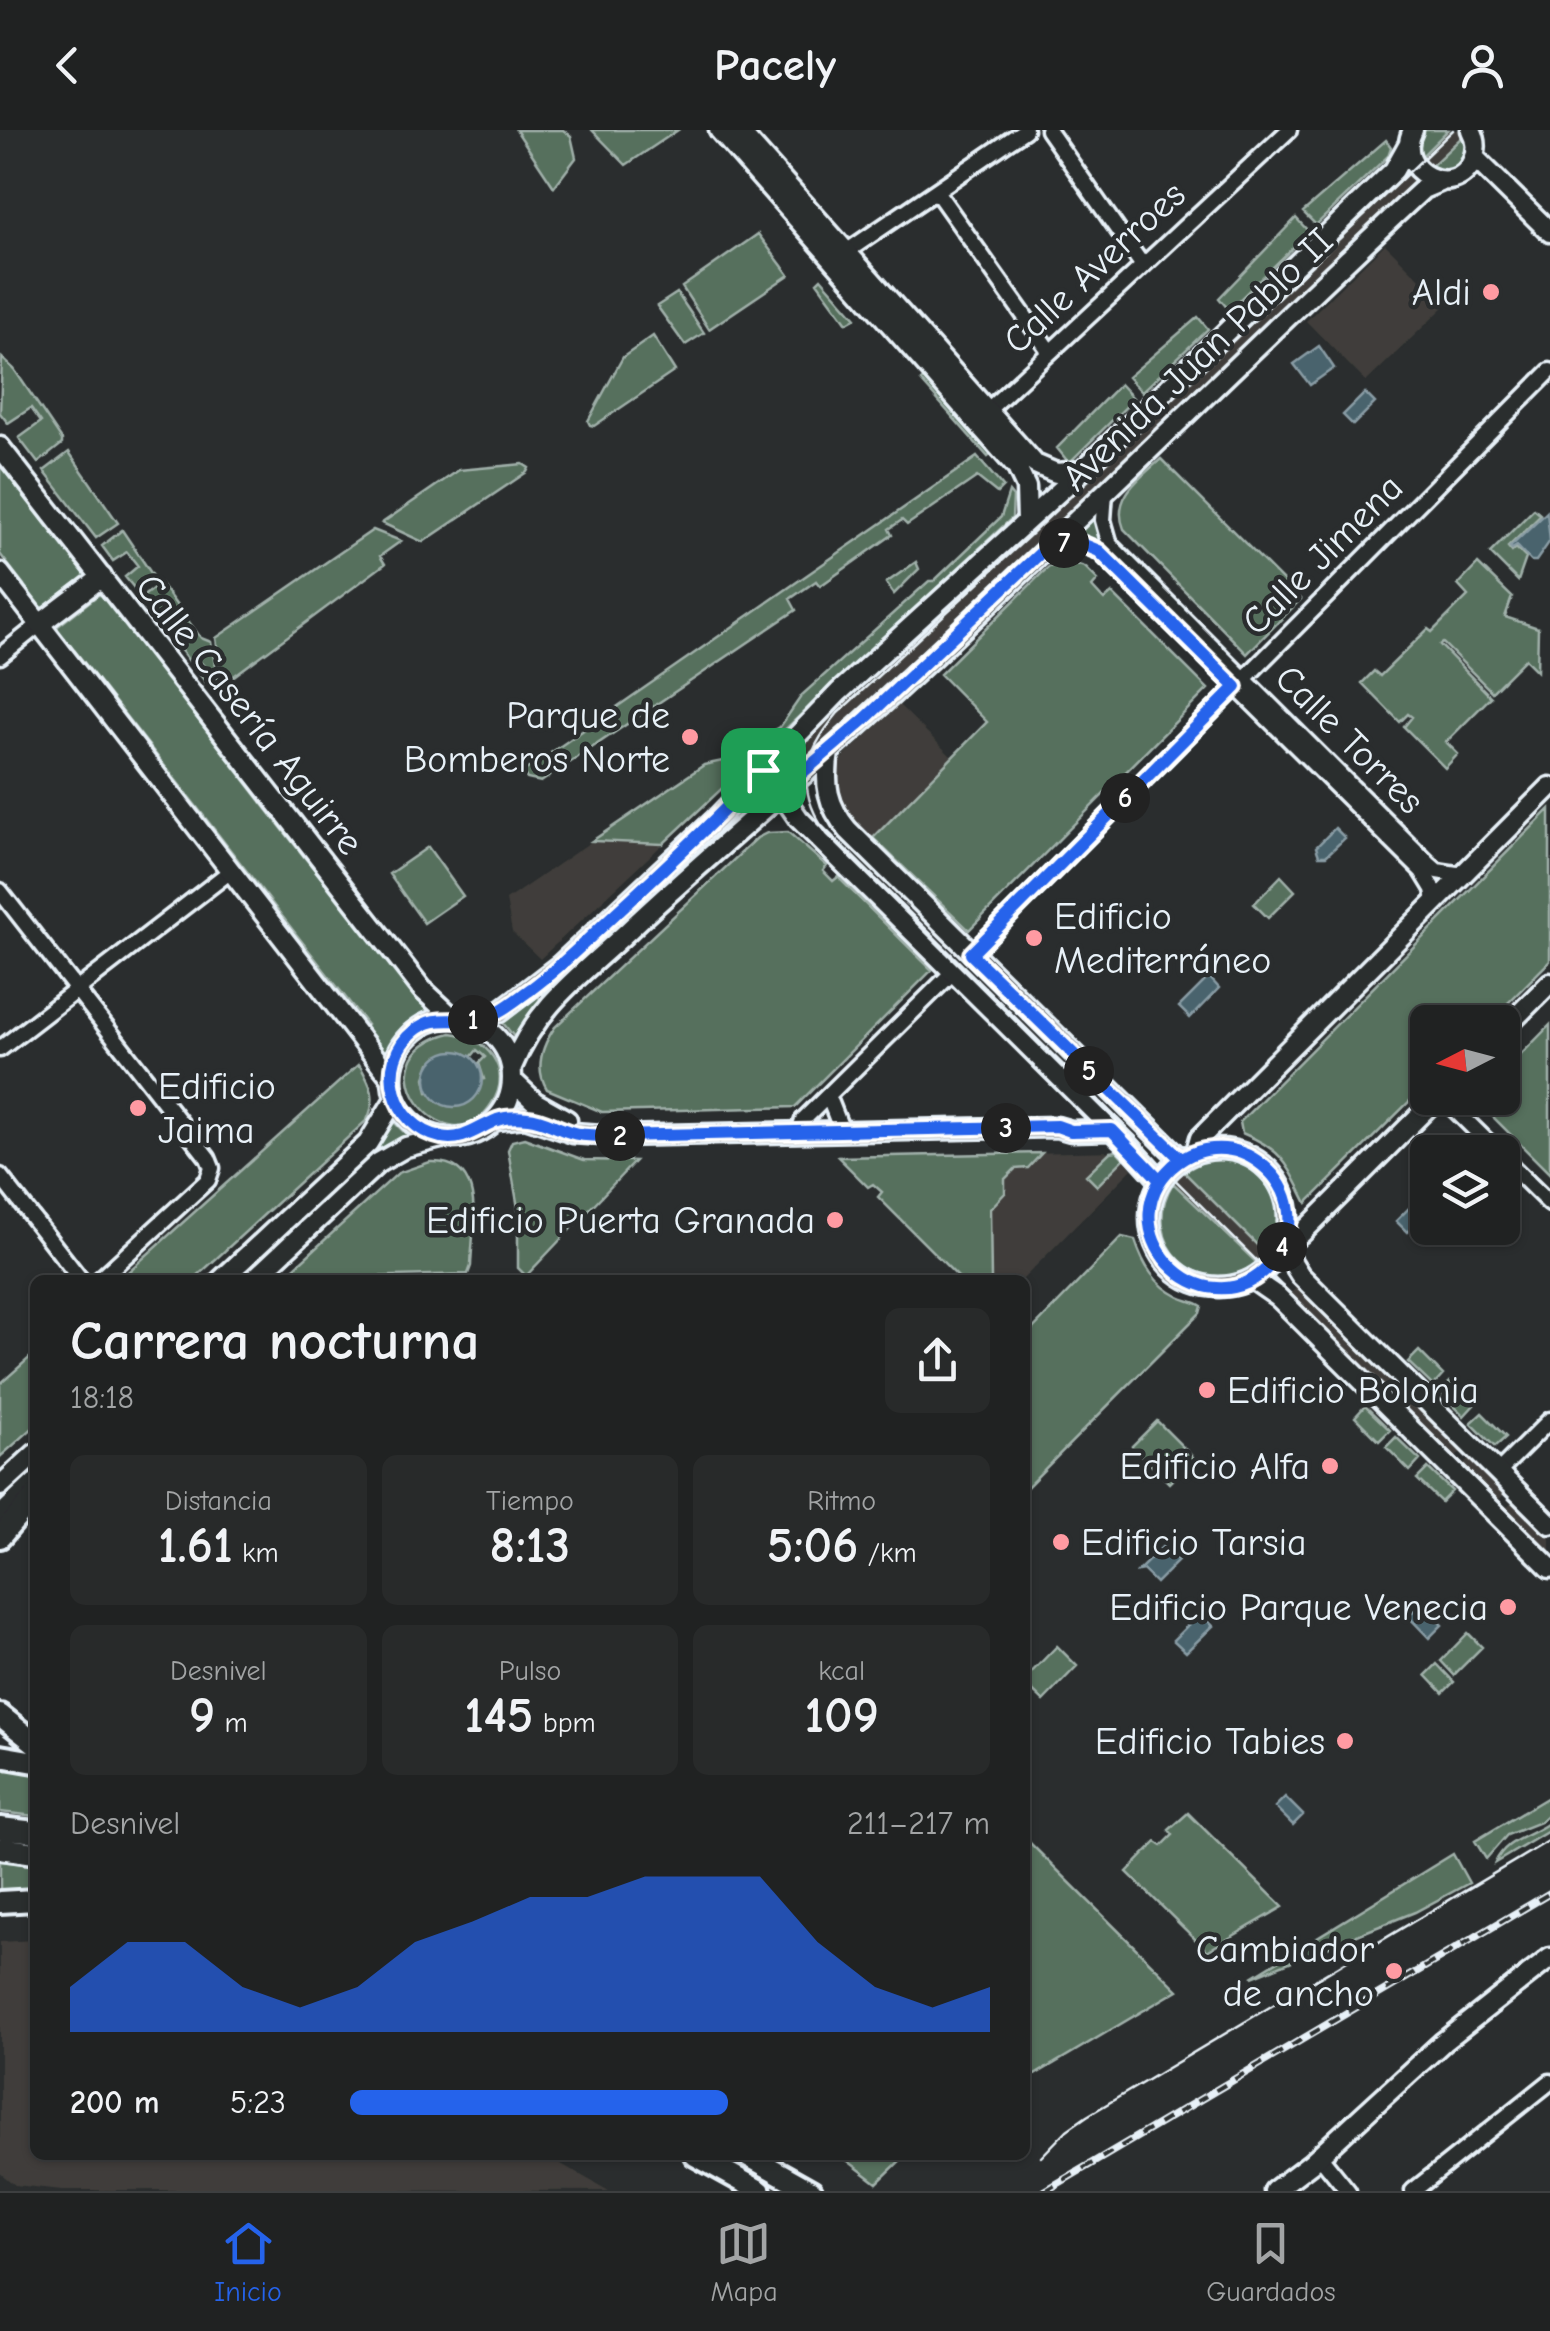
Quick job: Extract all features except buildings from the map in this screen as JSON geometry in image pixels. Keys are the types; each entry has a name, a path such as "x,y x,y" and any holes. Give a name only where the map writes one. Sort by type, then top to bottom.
{"highway":[{"path":"0,1537 30,1502"},
{"path":"0,1715 30,1740"},
{"path":"0,1756 30,1761"},
{"path":"0,1828 30,1831"},
{"path":"0,1848 30,1852"},
{"path":"0,1902 30,1900"},
{"path":"704,2160 760,2191"},
{"path":"756,2160 811,2191"}],"main road":[{"path":"719,130 1017,468 1026,487 1028,520"},
{"path":"738,130 1036,464 1056,473 1083,470"},
{"path":"1410,135 1412,162 1420,173 1442,181"},
{"name":"Avenida Juan Pablo II","path":"472,1020 499,1012 559,966 716,820 839,692 1083,470 1394,170 1410,135"},
{"path":"1476,139 1550,232"},
{"name":"Avenida Juan Pablo II","path":"512,1074 529,1028 539,1015 754,814 829,752 1423,188 1462,174 1476,139"},
{"name":"Calle Casería Aguirre","path":"0,447 422,989 452,1018"},
{"path":"0,573 392,1079"},
{"path":"40,624 102,577"},
{"path":"829,752 826,789 838,817 971,954 1189,1155"},
{"path":"763,770 799,819 1160,1180"},
{"path":"1189,1155 1215,1148 1236,1150 1272,1173 1288,1207 1284,1242 1273,1262 1252,1279 1222,1288 1202,1286 1180,1276 1163,1260 1153,1240 1149,1217 1160,1180 1189,1155 1200,1138 1550,786"},
{"path":"754,814 788,814 799,819"},
{"path":"1520,1013 1550,984"},
{"path":"442,1138 412,1123 395,1098 392,1079 397,1053 404,1041 432,1020 452,1018 472,1020 502,1043 512,1074 535,1102 574,1123 587,1135"},
{"path":"258,1275 378,1163 406,1147 470,1135 496,1120 507,1105 512,1074"},
{"path":"227,1275 368,1143 395,1098"},
{"path":"1057,1126 1076,1115 1085,1104"},
{"path":"1284,1242 1300,1235 1423,1115"},
{"path":"496,1120 538,1119 587,1135 1057,1126 1071,1131 1112,1130"},
{"path":"1284,1242 1300,1275 1550,1524"},
{"path":"1252,1279 1278,1298 1550,1568"},
{"path":"0,1486 30,1459"},
{"path":"0,1516 30,1489"},
{"path":"1274,2191 1443,2042 1550,1958"}],"street":[{"path":"846,252 1025,130"},
{"path":"1048,130 1143,266"},
{"name":"Calle Averroes","path":"987,410 1288,130"},
{"path":"936,191 1050,352"},
{"name":"Calle Jimena","path":"971,954 1550,371"},
{"name":"Calle Torres","path":"1105,492 1103,520 1110,545 1429,879 1434,902"},
{"name":"Calle Torres","path":"1052,542 1082,544 1099,551 1437,872 1463,874"},
{"path":"0,656 40,624"},
{"path":"0,1049 232,870"},
{"path":"0,890 212,1168 208,1180 104,1275"},
{"path":"807,1132 831,1099 953,972"},
{"path":"831,1099 842,1131"},
{"path":"1458,1115 1479,1135"},
{"path":"1520,1175 1550,1204"},
{"path":"0,1176 78,1275"},
{"path":"1498,1472 1550,1420"},
{"path":"1413,2191 1550,2082"},
{"path":"1319,2155 1348,2191"}],"shaded area":[{"path":"1448,130 1459,130 1463,136 971,613 967,610 863,707 866,711 796,771 779,770 778,765 848,692 853,697 957,599 953,593"},
{"path":"1385,244 1446,305 1366,382 1306,321"},
{"path":"899,705 952,757 873,838 843,809 837,798 834,770"},
{"path":"592,841 663,844 540,959 512,932 506,900"},
{"path":"1117,1151 1132,1169 1027,1275 991,1275 988,1154"},
{"path":"1184,1172 1266,1254 1257,1263 1173,1183"},
{"path":"1300,1284 1465,1448 1451,1462 1286,1298"},
{"path":"1473,1456 1508,1491 1494,1504 1459,1469"},
{"path":"1516,1498 1550,1532 1550,1559 1503,1512"},
{"path":"30,1940 30,2160 554,2160 609,2191 62,2190 15,2185 0,2173 0,1942"}],"green space":[{"path":"516,130 563,130 571,136 576,158 554,187"},
{"path":"592,130 678,130 626,165"},
{"path":"1424,130 1448,130 1419,159 1417,143"},
{"path":"1463,136 1465,153 1458,164 1445,170 1428,169"},
{"path":"1386,140 1391,147 1388,156 1316,225 1303,212"},
{"path":"1296,218 1309,232 1229,310 1219,298"},
{"path":"758,234 789,275 709,329 682,287"},
{"path":"821,278 856,318 847,323 817,282"},
{"path":"677,293 704,333 685,345 657,306"},
{"path":"1198,317 1208,329 1142,392 1128,377"},
{"path":"653,336 675,371 590,425 588,421 623,357"},
{"path":"2,358 14,369 62,440 38,463 19,438 41,422 31,408 8,423 0,413"},
{"path":"928,375 995,451 988,457 921,381"},
{"path":"1120,384 1134,399 1069,463 1057,448"},
{"path":"69,452 118,523 96,538 44,471"},
{"path":"977,457 1003,487 997,493 977,477 907,525 902,520 889,529 892,535 820,586 816,581 790,599 796,610 541,782 527,779 523,772"},
{"path":"1161,459 1301,599 1247,654 1124,529 1124,498"},
{"path":"523,464 529,468 527,472 423,542 382,523 459,470"},
{"path":"0,465 68,553 76,553 88,573 44,608 38,609 22,592 24,585 0,554"},
{"path":"1009,492 1013,497 1012,518 762,751 755,741 780,727 802,695 929,581 934,581 1001,517"},
{"path":"1097,509 1101,545 1067,537"},
{"path":"1534,509 1541,515 1508,547 1512,552 1516,548 1526,558 1518,581 1490,553"},
{"path":"122,530 153,576 135,589 125,577 138,566 127,552 113,561 102,546"},
{"path":"373,530 401,541 380,556 385,564 223,684 216,638"},
{"path":"916,562 919,569 894,594 886,583"},
{"path":"1068,562 1085,567 1098,580 1092,587 1104,600 1112,593 1208,689 969,930 873,838 987,722 940,674 1042,573"},
{"path":"1478,564 1512,597 1505,617 1538,628 1537,671 1525,659 1492,692 1443,643 1440,645 1491,697 1446,742 1458,754 1445,768 1404,727 1412,717 1408,714 1400,722 1362,683 1374,671 1380,676 1468,596 1458,585"},
{"path":"160,583 201,638 211,642 218,681 211,689 197,671 203,665 195,656 189,661 141,598"},
{"path":"98,595 105,595 124,614 121,619 273,818 434,1010 404,1025 383,1056 363,1029 367,1025 75,651 70,654 56,632 58,626"},
{"path":"727,760 748,764 663,844 592,841 704,765"},
{"path":"762,781 771,794 550,995 545,989"},
{"path":"1550,809 1550,961 1506,1005 1410,1005 1410,1101 1307,1203 1283,1160 1242,1133 1240,1122"},
{"path":"788,832 827,866 823,871 833,881 838,877 932,970 795,1107 602,1112 547,1089 541,1057 555,1027 757,838 767,833"},
{"path":"428,847 463,896 424,923 389,874"},
{"path":"1281,876 1295,891 1268,918 1254,904"},
{"path":"538,996 542,1001 515,1038 503,1023"},
{"path":"1550,1025 1550,1174 1520,1144 1520,1135 1511,1135 1491,1115 1520,1115 1520,1056"},
{"path":"451,1033 475,1041 493,1057 500,1078 498,1090 474,1122 453,1126 434,1119 419,1104 410,1084 410,1064 423,1046","holes":["477,1050 485,1057 479,1063 484,1079 428,1092 425,1078 430,1063 472,1056"]},
{"path":"359,1064 372,1091 367,1120 198,1275 125,1275"},
{"path":"393,1121 408,1136 366,1166 361,1161 383,1139"},
{"path":"524,1138 584,1160 635,1161 527,1275 518,1268 518,1208 508,1150 512,1141"},
{"path":"1117,1151 1124,1159 1097,1186 1086,1175 1110,1152"},
{"path":"1042,1153 1028,1168 1015,1169 1005,1179 1005,1193 990,1209 991,1275 956,1275 878,1197 882,1192 873,1184 868,1187 838,1157"},
{"path":"1221,1159 1252,1170 1272,1193 1277,1223 1266,1254 1184,1172 1200,1163"},
{"path":"430,1162 448,1164 469,1183 474,1215 468,1274 286,1275 398,1173"},
{"path":"353,1169 357,1174 248,1275 238,1275"},
{"path":"1173,1183 1257,1263 1236,1274 1215,1276 1196,1271 1180,1260 1169,1245 1163,1226 1164,1205"},
{"path":"1122,1237 1135,1240 1157,1280 1179,1297 1202,1306 1200,1313 1030,1484 1030,1332"},
{"path":"1419,1351 1443,1375 1433,1386 1408,1362"},
{"path":"30,1357 30,1430 0,1457 0,1384"},
{"path":"1450,1382 1474,1405 1464,1416 1440,1392"},
{"path":"1365,1406 1390,1430 1379,1441 1355,1417"},
{"path":"1482,1413 1506,1437 1495,1447 1471,1423"},
{"path":"1157,1421 1194,1458 1169,1483 1132,1446"},
{"path":"1396,1437 1420,1460 1410,1471 1386,1447"},
{"path":"1428,1468 1452,1491 1441,1502 1417,1479"},
{"path":"1468,1633 1482,1647 1454,1675 1441,1661"},
{"path":"1057,1646 1077,1666 1043,1701 1030,1689 1030,1674"},
{"path":"1437,1664 1454,1682 1443,1693 1426,1675"},
{"path":"0,1765 30,1770 30,1815 0,1812"},
{"path":"1550,1796 1548,1815 1507,1835 1486,1859 1475,1841"},
{"path":"1188,1813 1283,1907 1207,1951 1127,1872 1156,1842 1162,1846 1173,1835 1169,1830"},
{"path":"1550,1822 1550,1830 1495,1863 1505,1848"},
{"path":"1030,1843 1178,1990 1033,2076 1030,2074"},
{"path":"1453,1854 1469,1883 1415,1912 1252,1977"},
{"path":"0,1861 30,1864 30,1889 0,1892"},
{"path":"847,2160 901,2160 877,2183"}],"water":[{"path":"1319,346 1334,368 1310,385 1294,364"},
{"path":"1365,393 1375,403 1353,425 1343,415"},
{"path":"1547,512 1550,541 1536,561 1531,561 1517,546 1510,547"},
{"path":"1335,828 1345,838 1326,856 1319,856 1316,847"},
{"path":"1209,977 1219,988 1190,1018 1179,1007"},
{"path":"454,1051 474,1059 482,1079 474,1099 454,1107 434,1099 426,1079 434,1059"},
{"path":"1410,1207 1410,1229 1407,1232 1396,1221"},
{"path":"1163,1546 1178,1561 1156,1583 1143,1570 1138,1571"},
{"path":"1418,1607 1424,1616 1434,1617 1442,1625 1429,1638 1408,1616"},
{"path":"1200,1613 1213,1626 1186,1652 1173,1640"},
{"path":"1285,1797 1303,1815 1293,1825 1275,1807"}],"tram line":[{"path":"1453,130 838,713 810,758 807,787 810,802 827,834 1550,1552"},
{"path":"1041,2157 1087,2116 1550,1840"}],"railway":[{"path":"1045,2191 1550,1893"}],"place":[{"name":"Aldi","path":"1491,292"},
{"name":"Parque de Bomberos Norte","path":"690,737"},
{"name":"Edificio Mediterráneo","path":"1034,938"},
{"name":"Edificio Jaima","path":"138,1108"},
{"name":"Edificio Puerta Granada","path":"835,1220"},
{"name":"Edificio Bolonia","path":"1207,1390"},
{"name":"Edificio Alfa","path":"1330,1466"},
{"name":"Edificio Tarsia","path":"1061,1542"},
{"name":"Edificio Parque Venecia","path":"1508,1607"},
{"name":"Edificio Tabies","path":"1345,1741"},
{"name":"Cambiador de ancho","path":"1394,1971"}],"route":[{"path":"763,770 675,859 535,986 499,1012 472,1020 432,1020 404,1041 397,1053 392,1079 402,1113 424,1131 442,1138 470,1135 496,1120 525,1117 572,1133 616,1136 1057,1126 1071,1131 1112,1130 1160,1180 1181,1159 1196,1152 1215,1148 1236,1150 1272,1173 1288,1207 1286,1238 1273,1262 1252,1279 1222,1288 1202,1286 1180,1276 1163,1260 1153,1240 1149,1217 1160,1180 1166,1172 1181,1159 971,954 1236,687 1099,551 1082,544 1052,542 865,719 780,792 763,770"}]}
